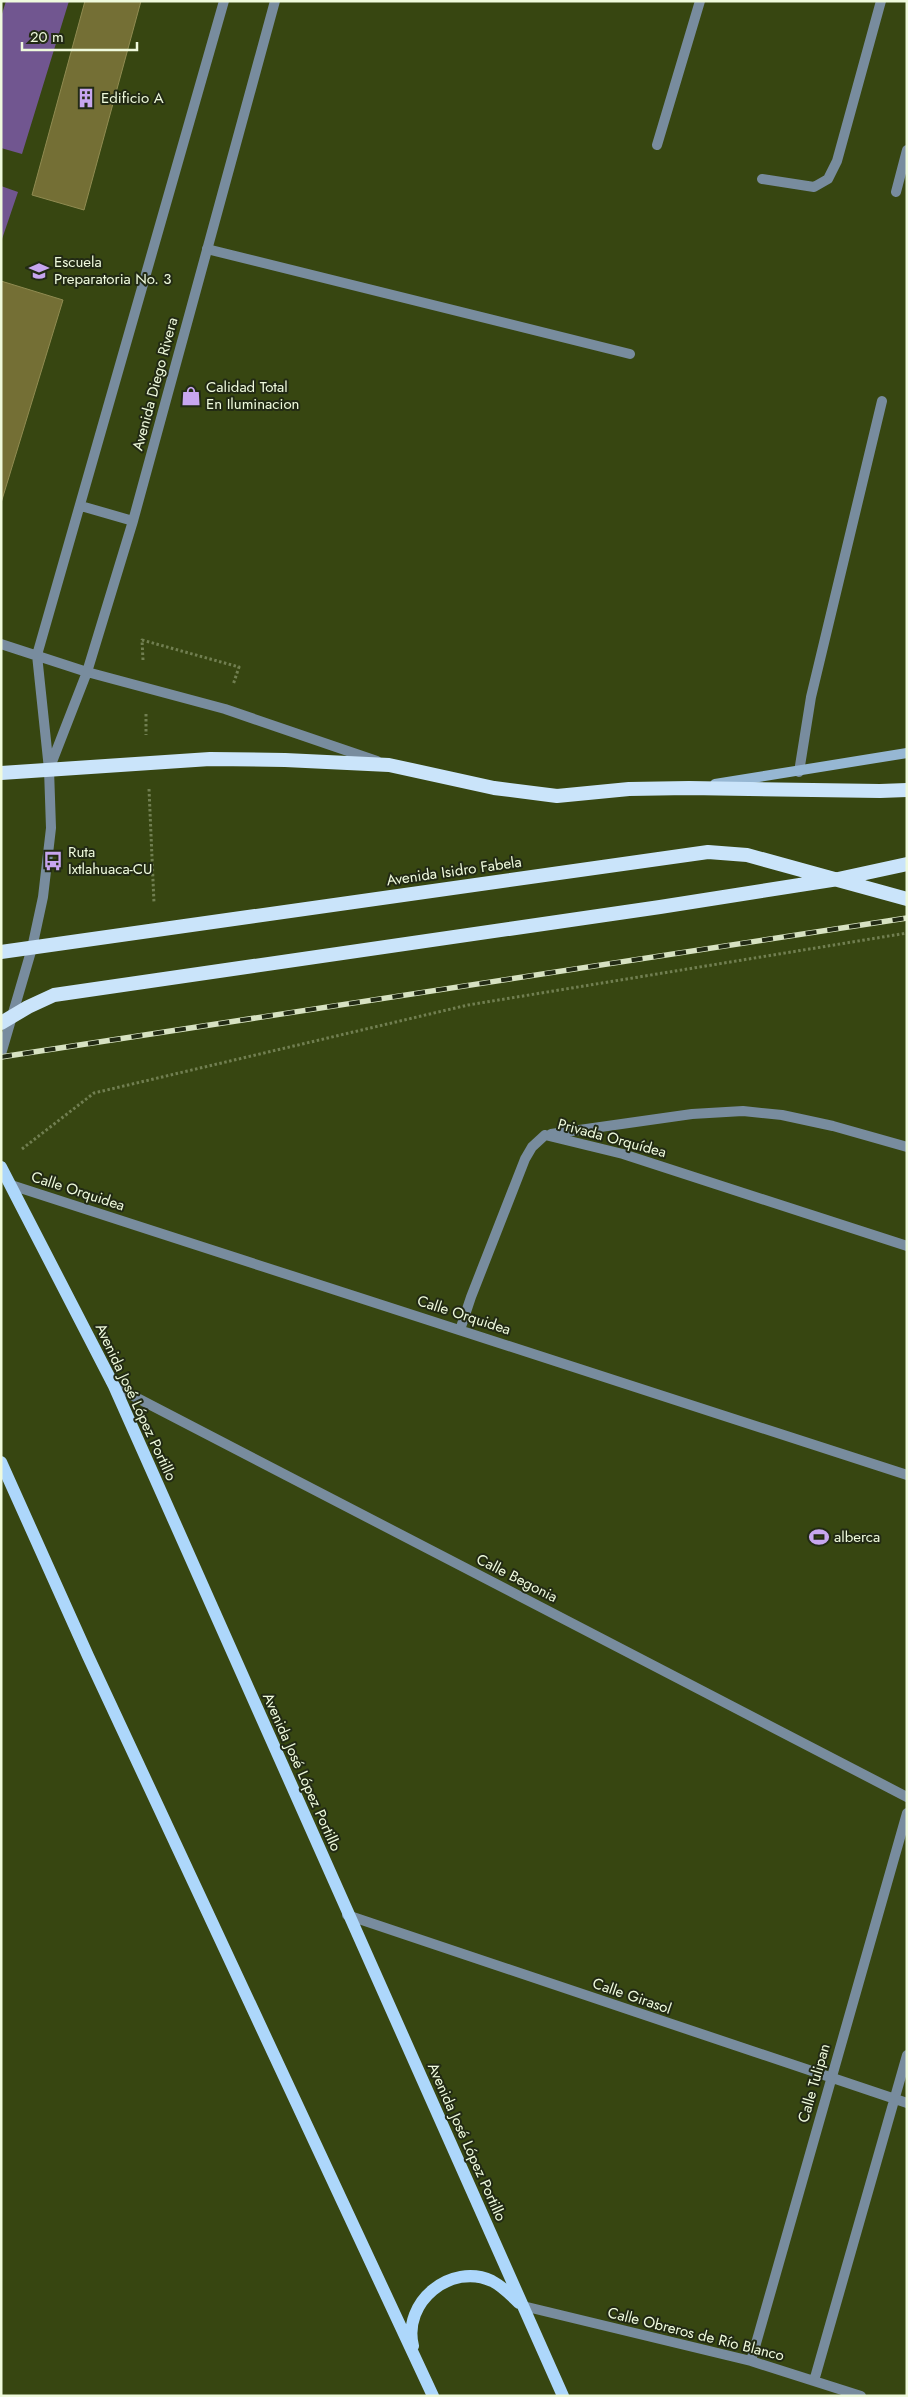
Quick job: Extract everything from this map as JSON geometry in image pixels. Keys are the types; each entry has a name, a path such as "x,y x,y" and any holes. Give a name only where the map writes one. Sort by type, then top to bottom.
{"highway":[{"path":"1,773 210,759 389,765 494,788 557,796 629,789 907,790"},
{"name":"Avenida Isidro Fabela","path":"1,952 708,852 747,855 907,899"},
{"path":"7,1020 54,995 64,993 838,879 907,864"}],"main road":[{"path":"689,788 799,772 907,753"},
{"name":"Avenida José López Portillo","path":"1,1167 114,1386 347,1915 563,2396"},
{"path":"1,1462 88,1656 433,2396"},
{"path":"416,2356 412,2332 418,2307 428,2293 443,2283 458,2278 475,2277 491,2281 523,2306"}],"street":[{"name":"Avenida Diego Rivera","path":"1,1054 7,1020 32,948 44,897 51,828 49,770 42,718 37,656 58,576 81,506 224,1"},
{"name":"Avenida Diego Rivera","path":"49,770 88,672 133,521 275,1"},
{"path":"657,145 700,1"},
{"path":"762,179 814,187 828,178 837,161 881,1"},
{"path":"896,192 907,150"},
{"path":"207,250 630,354"},
{"path":"799,772 811,697 882,401"},
{"path":"81,506 133,521"},
{"path":"1,644 88,672 225,709 389,765"},
{"name":"Privada Orquídea","path":"545,1135 692,1114 743,1111 782,1115 833,1126 907,1147"},
{"path":"460,1330 471,1296 525,1159 532,1147 545,1135"},
{"name":"Privada Orquídea","path":"545,1135 623,1154 907,1246"},
{"name":"Calle Orquidea","path":"11,1185 907,1474"},
{"name":"Calle Begonia","path":"114,1386 907,1797"},
{"name":"Calle Tulipan","path":"751,2361 907,1813"},
{"name":"Calle Girasol","path":"347,1915 907,2103"},
{"path":"814,2381 907,2055"},
{"name":"Calle Obreros de Río Blanco","path":"523,2306 751,2361 861,2396"}],"path":[{"path":"144,669 142,640 238,667"},
{"path":"145,708 147,737"},
{"path":"149,786 154,912"},
{"path":"17,1153 94,1093 468,1005 907,933"}],"shaded area":[{"path":"6,1 69,1 22,154 1,148 1,17"},
{"path":"1,186 18,192 1,242"}],"building":[{"name":"Edificio A","path":"85,1 141,1 84,210 32,195"},
{"path":"1,281 63,300 1,503"}],"railway":[{"path":"1,1057 907,918"}],"place":[{"name":"Edificio A","path":"86,98"},
{"name":"Escuela Preparatoria No. 3","path":"39,271"},
{"name":"Calidad Total En Iluminacion","path":"191,396"},
{"name":"Ruta Ixtlahuaca-CU","path":"53,861"},
{"name":"alberca","path":"819,1537"}]}
